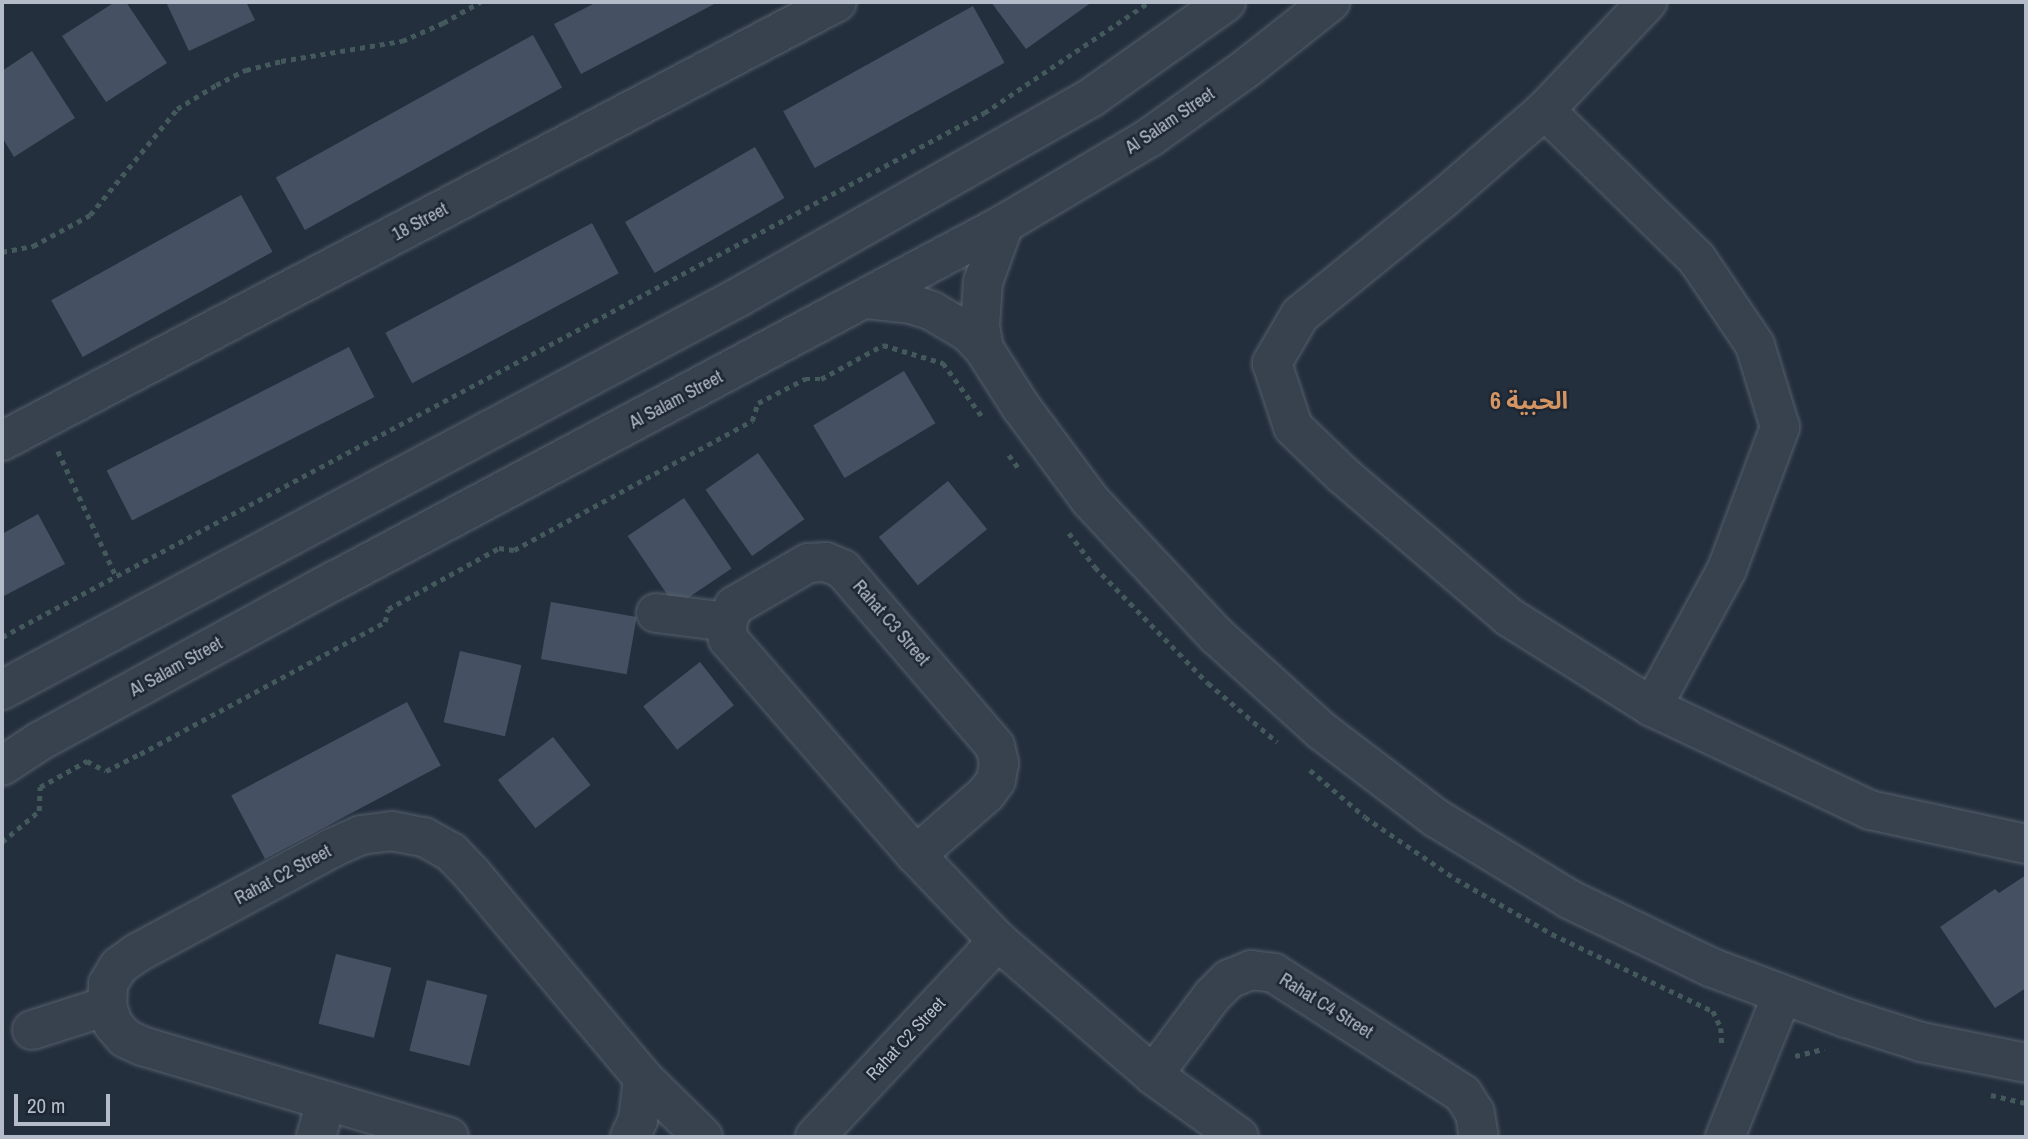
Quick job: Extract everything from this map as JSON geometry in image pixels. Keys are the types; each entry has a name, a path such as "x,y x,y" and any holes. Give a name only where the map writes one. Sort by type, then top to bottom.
{"street":[{"name":"18 Street","path":"15,426 837,2"},
{"path":"2,691 749,291 1092,97 1226,2"},
{"name":"Al Salam Street","path":"2,765 40,741 334,581 1004,224 1149,138 1248,67 1330,2"},
{"path":"1647,2 1545,110 1445,197 1300,316 1272,363 1293,427 1344,477 1510,617 1652,707 1870,810 2026,844"},
{"path":"1545,110 1698,259 1755,345 1780,427 1727,569 1652,707"},
{"path":"984,349 980,326 983,282 1004,224"},
{"path":"866,299 911,304 932,311 951,320 984,349 1054,454 1120,535 1217,636 1323,732 1436,818 1569,899 1638,935 1782,995 1921,1042 2026,1063"},
{"name":"Rahat C3 Street","path":"727,622 734,607 808,563 827,562 843,569 985,732 995,746 999,763 996,780 986,794 916,855"},
{"path":"656,613 727,622 728,639 740,654 916,855 998,941 1153,1075 1239,1137"},
{"name":"Rahat C2 Street","path":"107,1006 108,984 119,966 137,953 332,848 361,835 392,831 424,837 451,852 643,1078 703,1137"},
{"name":"Rahat C2 Street","path":"815,1137 998,941"},
{"name":"Rahat C4 Street","path":"1153,1075 1212,996 1228,979 1251,970 1274,973 1463,1094 1475,1113 1479,1137"},
{"path":"1725,1137 1782,995"},
{"path":"32,1030 107,1006 119,1031 142,1046 321,1120 449,1137"},
{"path":"630,1137 638,1120 643,1078"}],"path":[{"path":"2,252 33,246 90,215 177,109 216,85 246,70 281,61 402,41 443,23 480,2"},
{"path":"2,637 115,574 984,113 1149,2"},
{"path":"2,842 39,811 40,787 87,761 106,771 139,754 385,622 388,609 499,548 514,550 752,421 758,403 804,379 821,379 883,345 943,363 990,429"},
{"path":"15,426 115,574"},
{"path":"1006,451 1022,473"},
{"path":"1063,525 1095,567 1208,683 1281,746"},
{"path":"1302,763 1365,817 1456,879 1552,934 1713,1011 1721,1028 1719,1058"},
{"path":"1787,1061 1812,1050 1827,1049"},
{"path":"1980,1092 2026,1102"}],"building":[{"path":"115,2 126,2 167,63 106,102 62,36"},
{"path":"166,2 246,2 255,20 189,51"},
{"path":"597,2 718,2 581,74 554,24"},
{"path":"991,2 1092,2 1026,49"},
{"path":"973,6 1005,63 815,168 783,111"},
{"path":"533,35 562,87 305,230 276,178"},
{"path":"32,51 75,118 14,157 2,137 2,71"},
{"path":"755,147 784,198 655,273 625,222"},
{"path":"241,195 273,252 83,357 51,300"},
{"path":"592,223 619,273 412,383 385,333"},
{"path":"349,347 374,397 132,520 107,470"},
{"path":"904,371 935,423 845,478 813,426"},
{"path":"758,453 804,519 752,556 706,490"},
{"path":"948,481 987,529 918,585 879,537"},
{"path":"684,498 732,568 675,606 628,536"},
{"path":"38,514 65,564 2,597 2,534"},
{"path":"551,602 637,617 627,674 541,659"},
{"path":"460,651 521,665 505,736 444,722"},
{"path":"700,662 734,705 677,750 643,706"},
{"path":"407,702 441,766 265,859 231,795"},
{"path":"553,737 591,785 535,828 498,780"},
{"path":"2026,875 2026,988 1995,1008 1940,927 1995,889 1999,893"},
{"path":"336,954 391,968 374,1038 319,1024"},
{"path":"427,980 487,995 469,1066 409,1051"}],"district":[{"name":"الحبية 6","path":"1529,401"}]}
